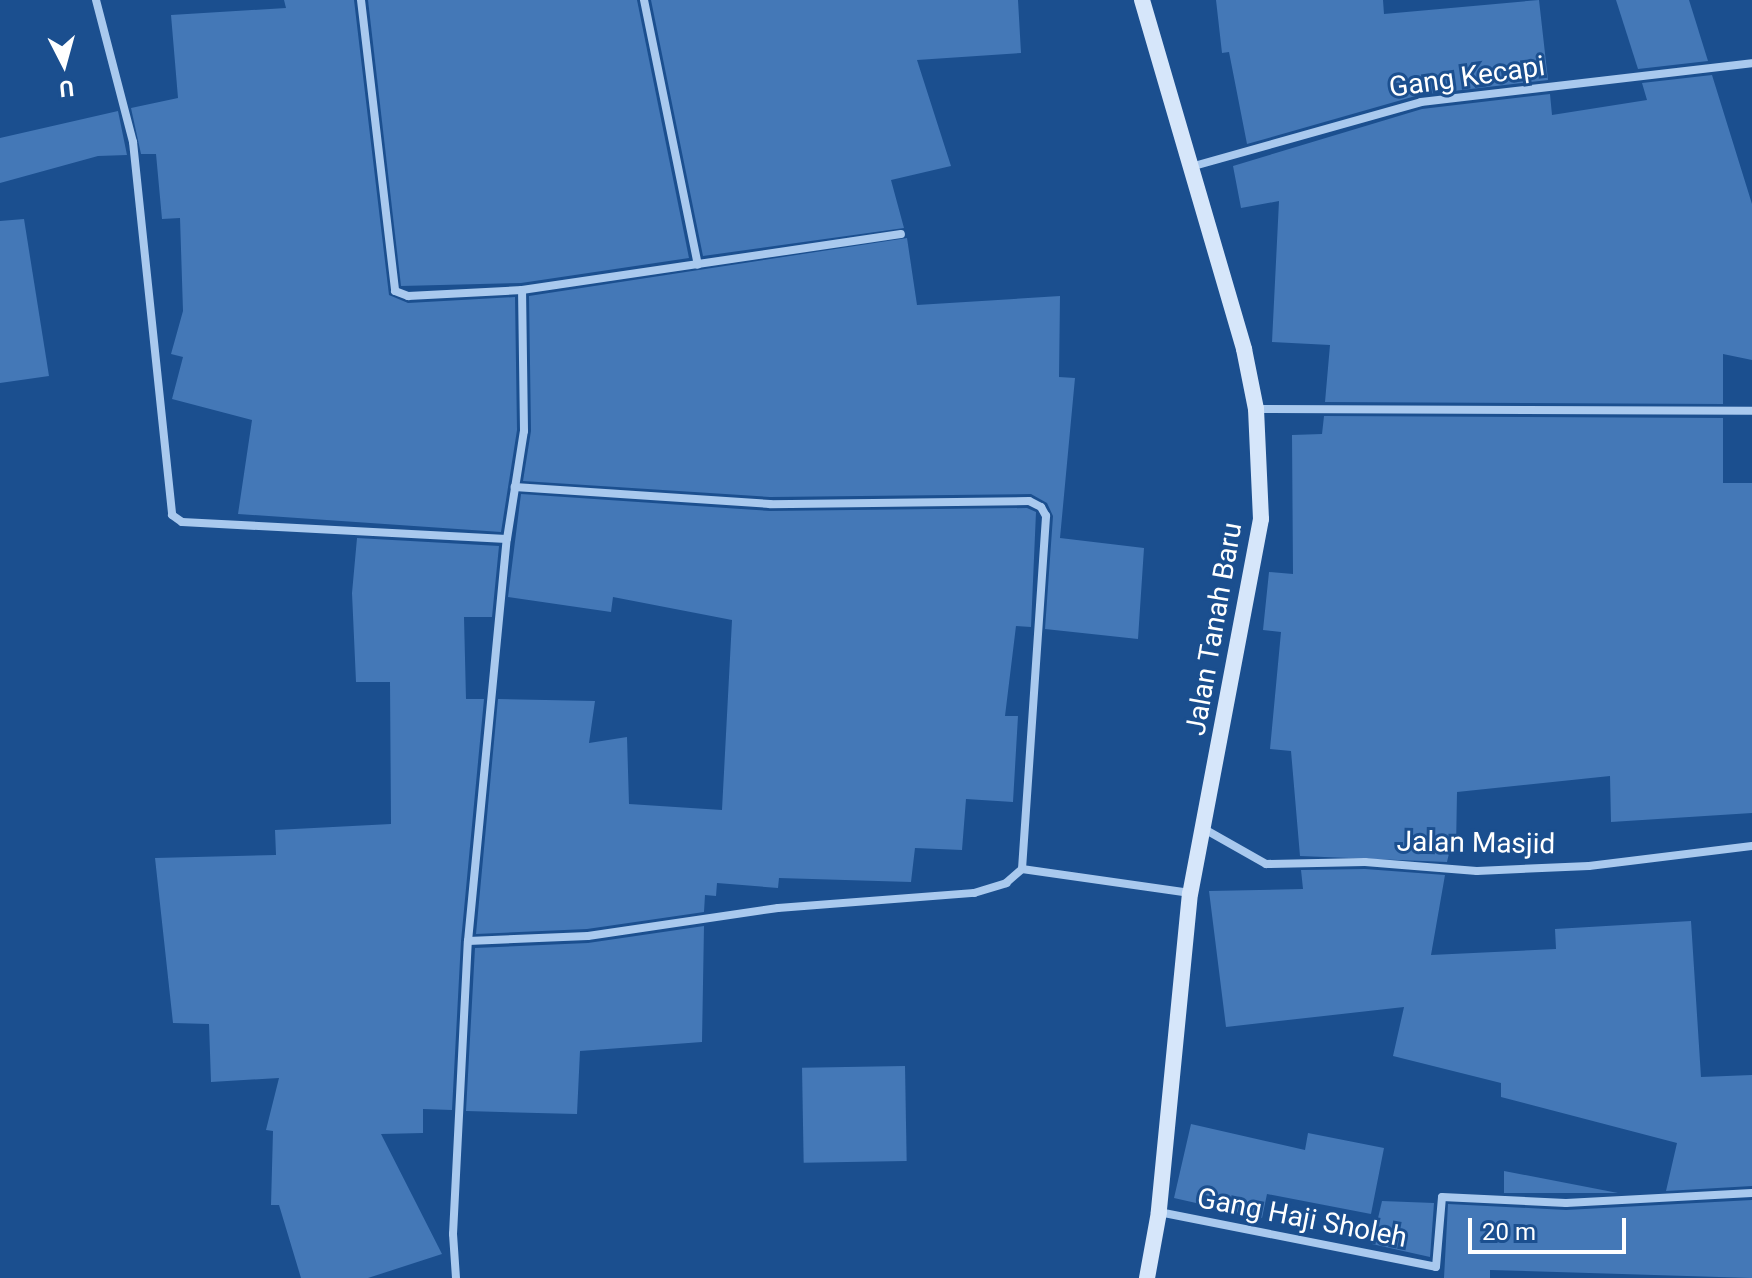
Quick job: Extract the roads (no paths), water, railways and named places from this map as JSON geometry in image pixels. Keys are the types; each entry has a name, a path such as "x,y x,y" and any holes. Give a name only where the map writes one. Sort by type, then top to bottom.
{"main road":[{"name":"Jalan Tanah Baru","path":"1142,0 1194,166 1256,409 1261,519 1206,830 1190,893 1159,1212 1147,1278"}],"street":[{"path":"96,0 133,142 172,515 182,522 507,539"},
{"path":"361,0 395,291 408,296 522,290 901,234"},
{"path":"644,0 698,265"},
{"name":"Gang Kecapi","path":"1194,166 1421,102 1752,63"},
{"path":"456,1278 453,1234 468,941 507,539 527,389 522,290"},
{"path":"1256,409 1752,411"},
{"path":"468,941 588,936 778,908 974,893 1006,883 1022,869 1046,516 1041,507 1029,501 770,504 515,487"},
{"name":"Jalan Masjid","path":"1206,830 1266,864 1365,862 1477,871 1589,866 1752,846"},
{"path":"1022,869 1190,893"},
{"name":"Gang Haji Sholeh","path":"1159,1212 1436,1267 1442,1197 1566,1203 1752,1193"}]}
